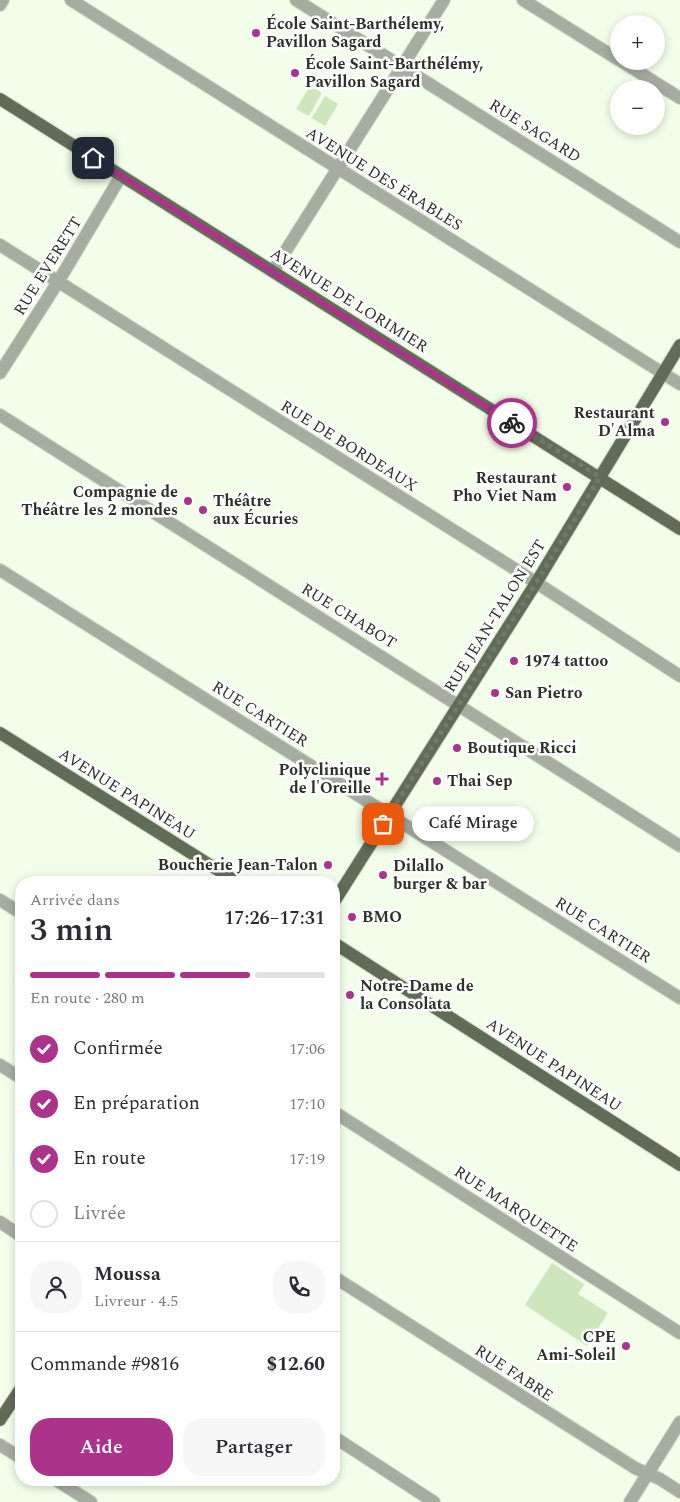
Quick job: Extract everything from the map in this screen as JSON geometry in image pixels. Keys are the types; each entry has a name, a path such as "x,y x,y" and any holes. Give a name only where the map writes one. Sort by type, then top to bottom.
{"main road":[{"name":"AVENUE DE LORIMIER","path":"0,99 680,528"},
{"name":"RUE JEAN-TALON EST","path":"340,892 536,583 680,345"},
{"name":"AVENUE PAPINEAU","path":"0,733 227,876"},
{"name":"AVENUE PAPINEAU","path":"340,948 680,1165"},
{"path":"0,1420 15,1397"}],"street":[{"path":"0,5 3,0"},
{"name":"AVENUE DES ÉRABLES","path":"71,0 680,384"},
{"name":"RUE SAGARD","path":"296,0 680,242"},
{"path":"273,271 444,0"},
{"path":"523,0 610,54"},
{"path":"636,70 680,98"},
{"name":"RUE EVERETT","path":"0,373 58,282 121,176"},
{"name":"RUE DE BORDEAUX","path":"0,246 536,583 680,676"},
{"name":"RUE CHABOT","path":"0,415 680,846"},
{"name":"RUE CARTIER","path":"0,570 680,998"},
{"path":"0,900 15,909"},
{"path":"0,1065 15,1074"},
{"name":"RUE MARQUETTE","path":"340,1116 680,1334"},
{"path":"0,1222 15,1232"},
{"name":"RUE FABRE","path":"340,1281 583,1436 635,1468 680,1492"},
{"path":"630,1502 680,1422"},
{"path":"340,1441 434,1502"},
{"path":"0,1445 15,1454"},
{"path":"66,1486 91,1502"}],"green space":[{"path":"310,86 322,93 309,116 296,109"},
{"path":"325,96 338,104 325,126 312,118"},
{"path":"552,1263 584,1284 578,1294 608,1313 587,1346 525,1305"}],"way so far":[{"path":"383,824 460,705 600,477 512,423"}],"place":[{"name":"École Saint-Barthélemy, Pavillon Sagard","path":"256,33"},
{"name":"École Saint-Barthélémy, Pavillon Sagard","path":"295,73"},
{"name":"Restaurant D'Alma","path":"665,422"},
{"name":"Restaurant Pho Viet Nam","path":"567,487"},
{"name":"Compagnie de Théâtre les 2 mondes","path":"188,501"},
{"name":"Théâtre aux Écuries","path":"203,510"},
{"name":"1974 tattoo","path":"514,661"},
{"name":"San Pietro","path":"495,693"},
{"name":"Boutique Ricci","path":"457,748"},
{"name":"Polyclinique de l'Oreille","path":"382,779"},
{"name":"Thai Sep","path":"437,781"},
{"name":"Café Mirage","path":"383,824"},
{"name":"Boucherie Jean-Talon","path":"328,865"},
{"name":"Dilallo burger & bar","path":"383,875"},
{"name":"BMO","path":"352,917"},
{"name":"Notre-Dame de la Consolata","path":"350,995"},
{"name":"CPE Ami-Soleil","path":"626,1346"}],"route":[{"path":"93,158 512,423"}]}
